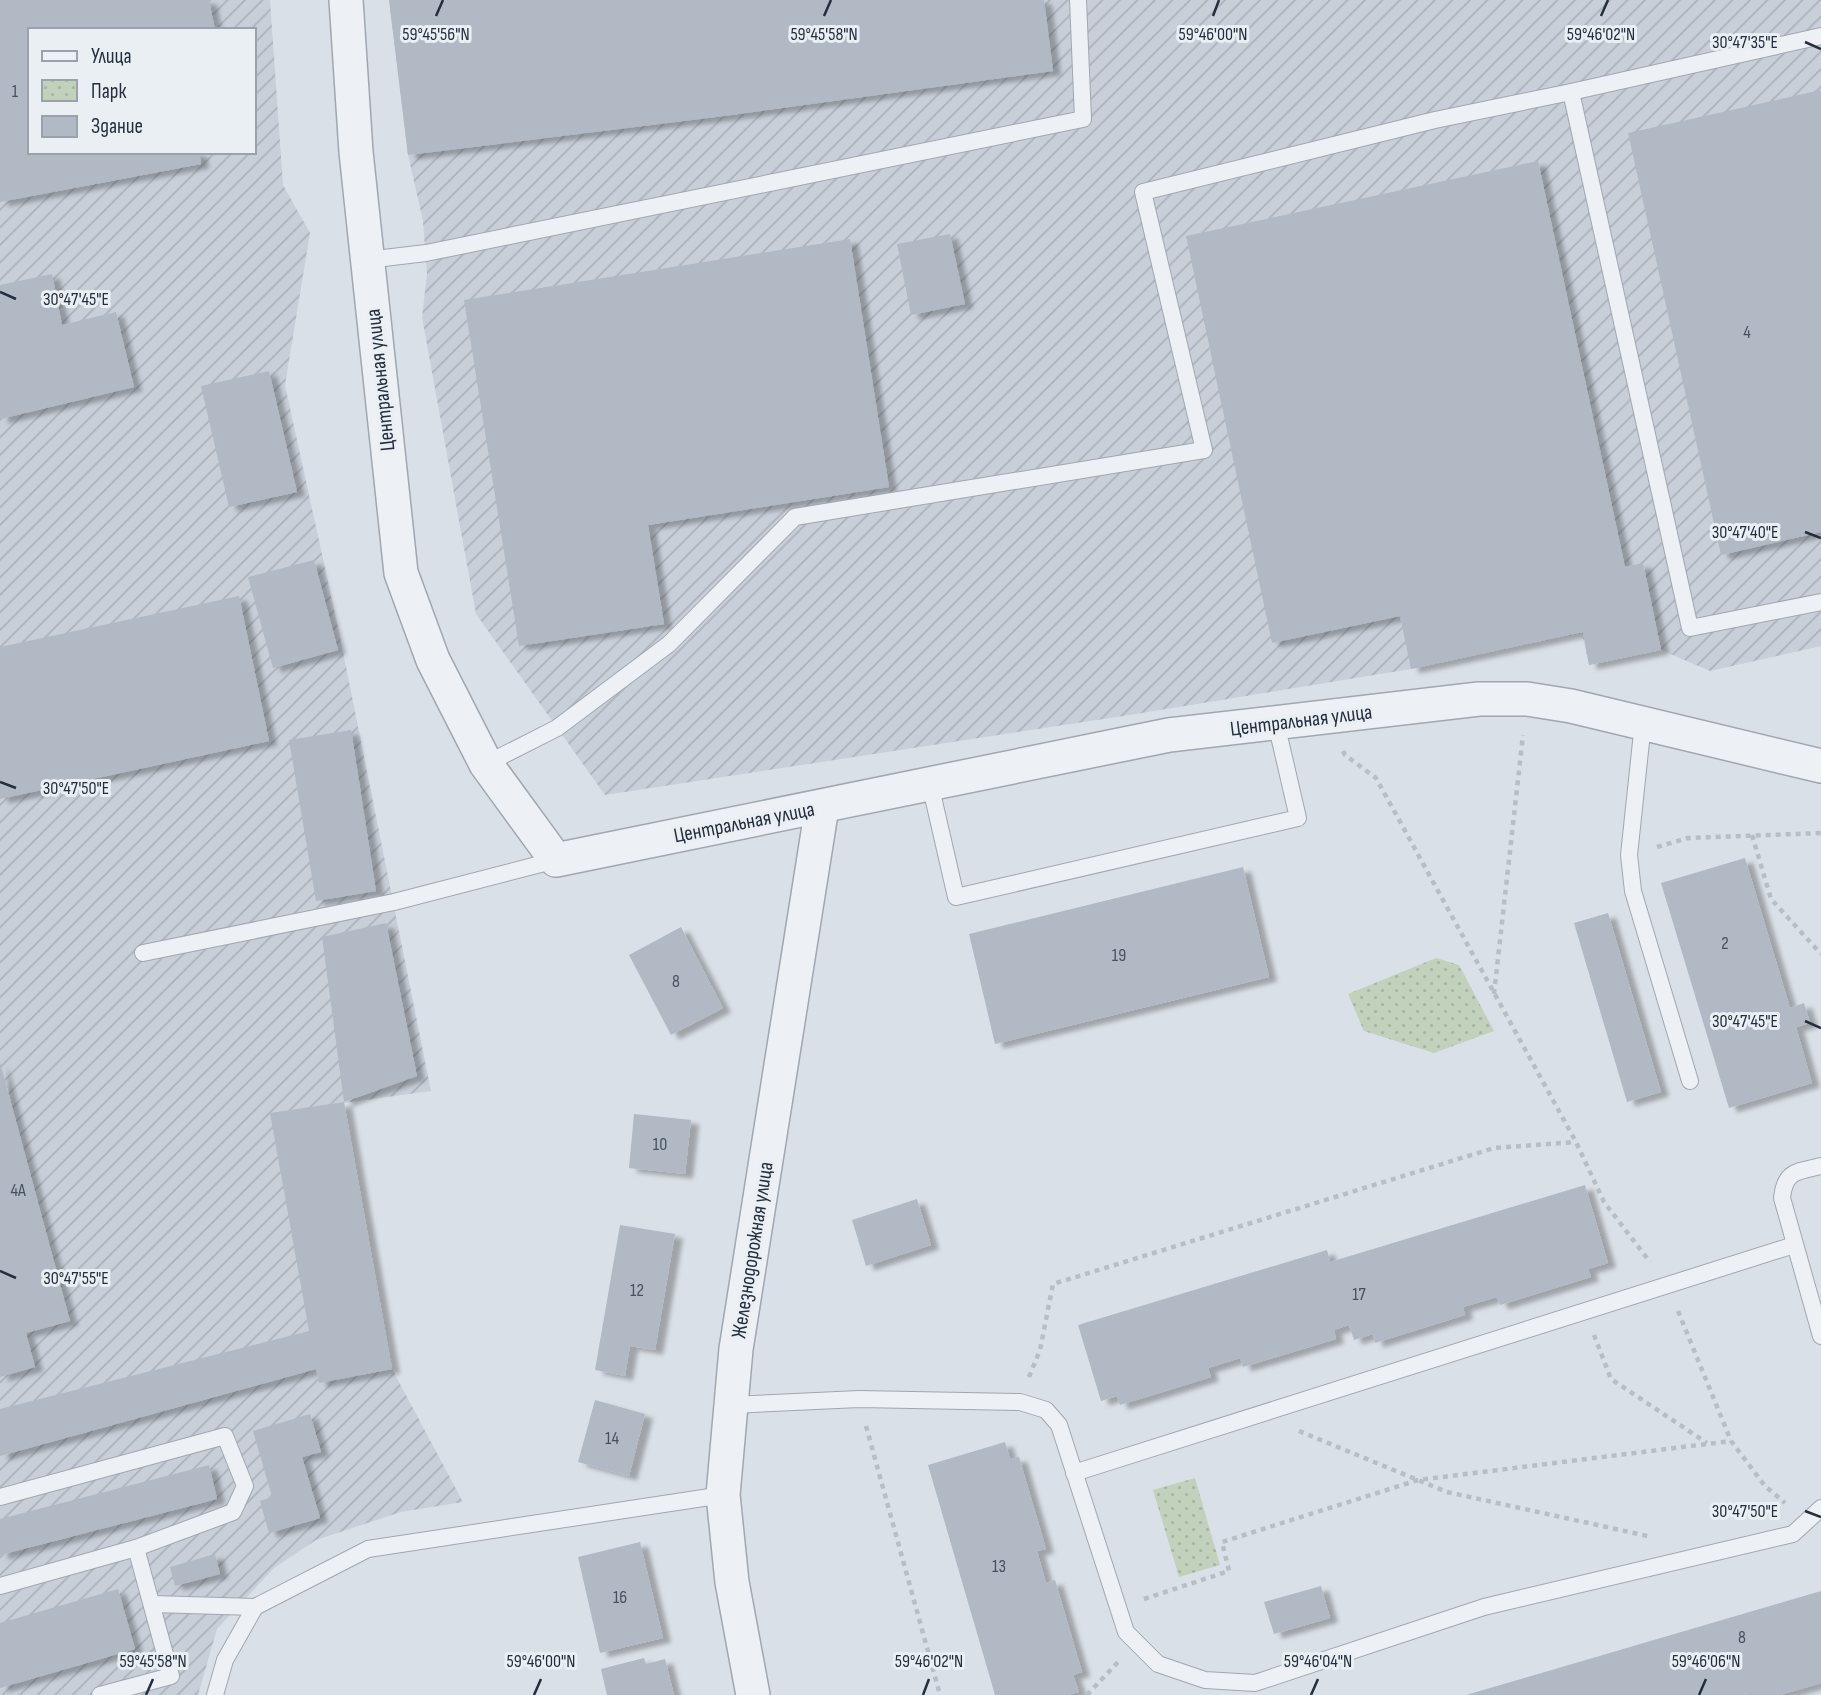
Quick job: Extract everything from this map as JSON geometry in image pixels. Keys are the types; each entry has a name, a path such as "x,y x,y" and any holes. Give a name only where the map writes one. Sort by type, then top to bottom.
{"street":[{"name":"Центральная улица","path":"346,0 366,260 401,573 433,660 486,765 556,860 1169,735 1479,699 1527,699 1571,706 1821,766"},
{"name":"Железнодорожная улица","path":"753,1695 732,1583 723,1495 736,1349 822,807"}],"lane":[{"path":"366,260 426,253 1083,119 1078,0"},
{"path":"486,765 557,728 669,644 795,517 1203,450 1143,192 1435,120 1821,36"},
{"path":"1571,92 1690,628 1821,602"},
{"path":"930,784 956,897 1298,818 1276,723"},
{"path":"1643,723 1629,855 1633,891 1690,1081"},
{"path":"143,953 394,902 556,860"},
{"path":"1821,1166 1793,1173 1783,1184 1782,1198 1821,1336"},
{"path":"1074,1473 1794,1245"},
{"path":"732,1405 859,1399 1020,1402 1046,1410 1059,1426 1126,1632 1158,1664 1205,1680 1255,1683 1484,1607 1793,1534 1821,1508"},
{"path":"0,1497 225,1436 245,1486 233,1512 136,1548 0,1586"},
{"path":"152,1604 255,1607 368,1549 723,1495"},
{"path":"100,1695 171,1676 136,1548"},
{"path":"215,1695 225,1660 255,1607"}],"path":[{"path":"1332,717 1345,755 1376,778 1576,1142 1604,1202 1668,1285 1731,1441 1765,1486 1807,1520"},
{"path":"1494,993 1519,771"},
{"path":"1688,838 1821,833"},
{"path":"1752,835 1771,899 1821,954"},
{"path":"1020,1402 1040,1350 1053,1284 1494,1148 1576,1142"},
{"path":"1584,1312 1611,1379 1708,1443"},
{"path":"859,1399 940,1695"},
{"path":"1260,1415 1447,1492 1656,1538"},
{"path":"1118,1607 1229,1571 1222,1542 1418,1480 1731,1441"},
{"path":"1087,1695 1136,1642"}],"shaded area":[{"path":"0,0 270,0 283,185 310,233 285,385 339,632 431,1091 344,1103 392,1369 463,1502 401,1512 316,1540 274,1568 217,1629 198,1695 0,1695"},
{"path":"389,0 1821,0 1821,646 1710,671 1661,650 1589,665 1582,633 1411,669 605,795 476,614 422,317 427,274 423,221 408,155"}],"green space":[{"path":"1436,958 1459,965 1494,1031 1434,1053 1364,1031 1348,994"},
{"path":"1195,1478 1220,1565 1179,1577 1153,1490"}],"building":[{"path":"0,0 209,0 215,28 28,28 28,154 199,154 201,164 0,202"},
{"path":"389,0 1044,0 1053,71 724,116 408,155"},
{"path":"1821,90 1821,532 1721,555 1628,133"},
{"path":"1538,161 1625,567 1643,563 1661,650 1589,665 1583,632 1411,669 1400,616 1272,643 1186,236"},
{"path":"950,234 965,304 911,315 897,244"},
{"path":"850,239 889,487 648,525 664,624 519,646 464,300"},
{"path":"52,274 62,325 116,312 134,387 0,419 0,285"},
{"path":"269,371 297,492 229,507 201,386"},
{"path":"314,560 338,650 273,668 248,577"},
{"path":"239,596 269,741 0,799 0,647"},
{"path":"351,730 376,891 316,901 289,740"},
{"path":"1745,858 1790,1008 1804,1003 1810,1023 1796,1027 1812,1083 1729,1108 1661,883"},
{"path":"1243,867 1269,977 995,1044 969,934"},
{"path":"1608,913 1661,1092 1627,1102 1574,923"},
{"path":"386,923 417,1076 344,1102 322,937"},
{"path":"681,927 723,1008 671,1035 629,955"},
{"path":"0,1062 70,1321 26,1333 35,1367 0,1377"},
{"path":"344,1102 392,1369 319,1383 316,1369 0,1456 0,1409 309,1331 270,1113"},
{"path":"634,1114 691,1120 685,1174 629,1168"},
{"path":"1585,1185 1608,1263 1588,1269 1591,1277 1500,1305 1497,1297 1463,1307 1465,1315 1375,1343 1373,1334 1354,1340 1349,1325 1334,1330 1336,1339 1243,1367 1240,1358 1208,1368 1211,1377 1120,1405 1117,1396 1101,1401 1078,1325 1327,1250 1330,1262"},
{"path":"917,1199 931,1245 866,1266 852,1220"},
{"path":"620,1225 675,1234 655,1350 630,1346 625,1376 595,1370"},
{"path":"595,1400 645,1414 629,1476 578,1462"},
{"path":"310,1414 321,1452 302,1457 320,1518 269,1533 260,1501 272,1497 253,1431"},
{"path":"1005,1442 1010,1459 1019,1457 1046,1549 1037,1551 1046,1583 1055,1580 1082,1672 1073,1675 1079,1692 1067,1695 995,1695 928,1465"},
{"path":"209,1465 217,1499 0,1555 0,1519"},
{"path":"640,1542 663,1638 600,1653 578,1557"},
{"path":"215,1554 220,1574 175,1586 170,1567"},
{"path":"1321,1586 1330,1618 1274,1634 1264,1602"},
{"path":"118,1589 135,1649 0,1688 0,1623"},
{"path":"1821,1591 1821,1683 1801,1689 1779,1695 1466,1695"},
{"path":"644,1658 646,1664 665,1659 674,1695 607,1695 601,1669"}]}
